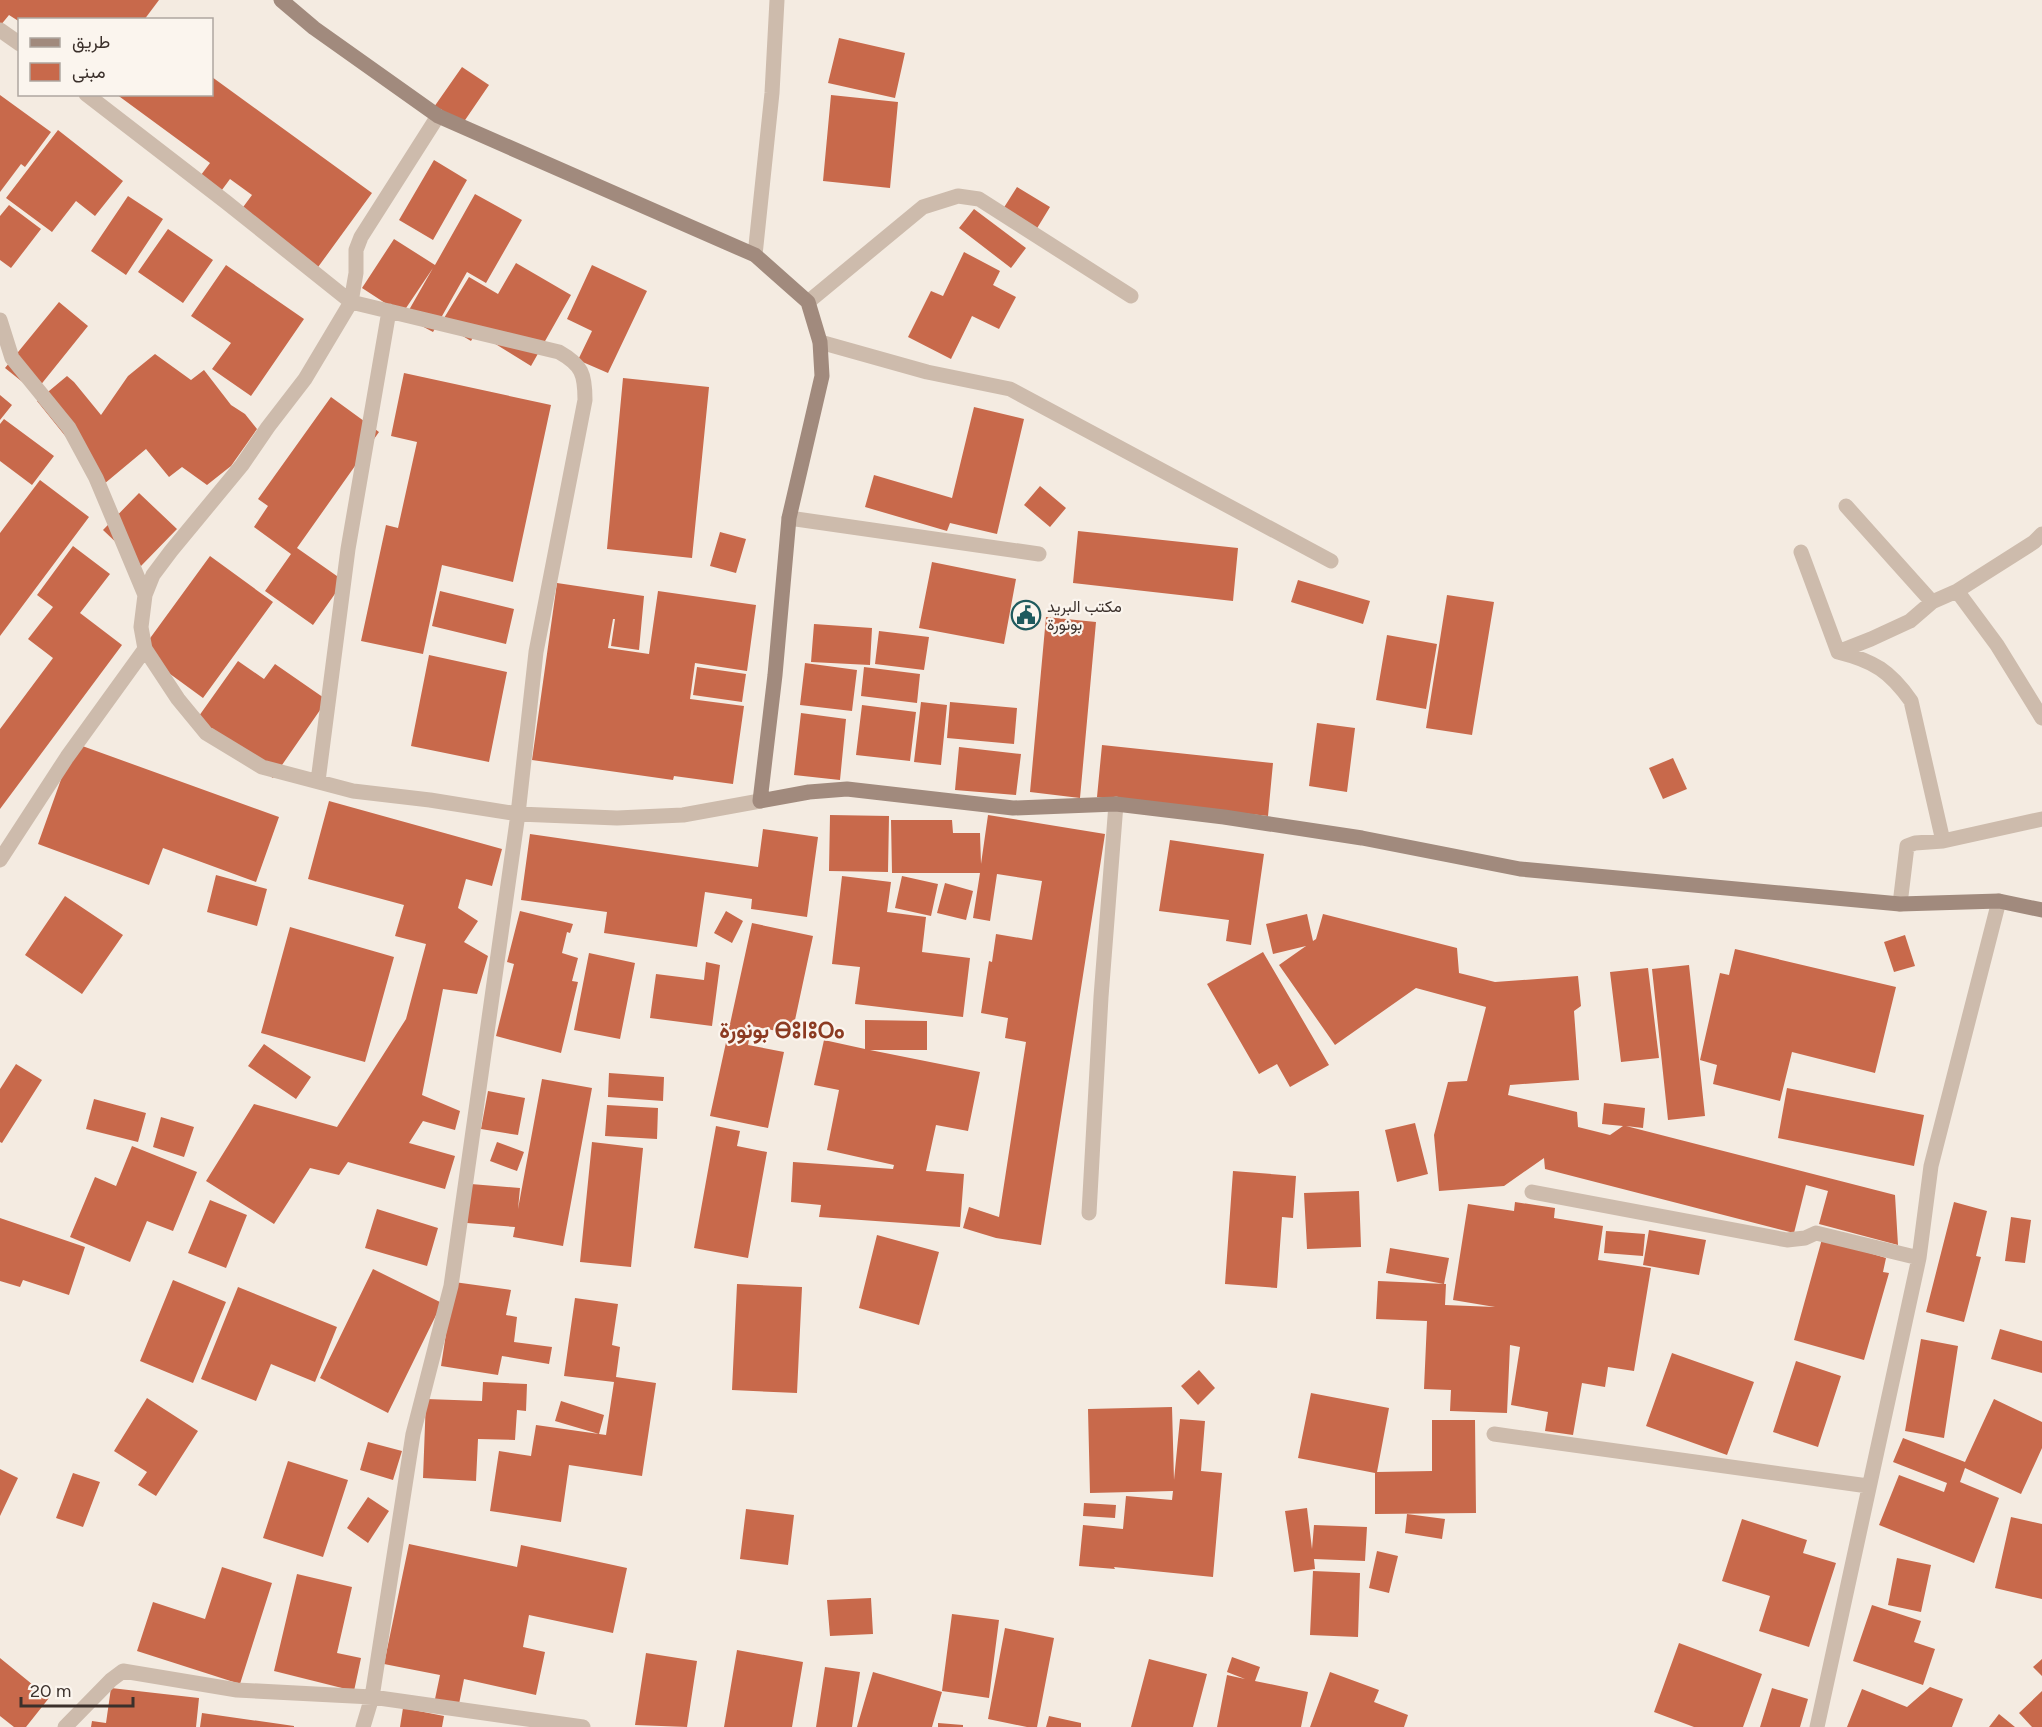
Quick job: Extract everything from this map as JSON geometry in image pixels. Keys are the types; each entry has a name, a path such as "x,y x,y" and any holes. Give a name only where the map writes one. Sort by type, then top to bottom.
{"street":[{"path":"281,0 314,28 438,116 755,255 808,302 820,342 822,376 789,519 775,675 760,801"},
{"path":"755,255 772,93 776,1"},
{"path":"0,30 18,43"},
{"path":"89,96 351,302 559,352 572,359 580,367 584,380 585,400 536,652 518,814 451,1286 413,1434 372,1697 363,1727"},
{"path":"438,116 361,237 356,250 356,273 351,302 306,379 268,427 242,465 153,575 145,595 141,627 145,649 178,699 206,733 262,767 352,791 518,814 617,818 683,815 809,792 847,789 1013,808 1116,804 1224,817 1362,838 1520,869 1900,904 1999,901 2042,910"},
{"path":"808,302 923,207 958,196 979,199 1131,296"},
{"path":"318,782 348,549 389,311"},
{"path":"0,320 12,358 69,428 96,478 145,595"},
{"path":"820,342 927,372 1010,389 1331,561"},
{"path":"0,360 7,344"},
{"path":"1846,506 1932,602"},
{"path":"789,519 1039,554"},
{"path":"1838,652 1910,621 1932,602 1957,591 2039,543"},
{"path":"1802,552 1838,652"},
{"path":"1957,591 1997,645 2042,718"},
{"path":"0,860 67,757 145,649"},
{"path":"1838,652 1859,657 1884,669 1911,701 1943,841"},
{"path":"1089,1213 1101,997 1116,804"},
{"path":"1900,904 1907,846 1915,843 1943,841 2042,819"},
{"path":"1816,1727 1919,1258 1931,1166 1999,901"},
{"path":"1532,1192 1787,1240 1805,1238 1816,1233 1919,1258"},
{"path":"1494,1434 1868,1486"},
{"path":"65,1727 111,1680 123,1671 237,1690 372,1697 583,1727"}],"building":[{"path":"0,0 159,0 146,18 18,18 18,21 9,15 0,26"},
{"path":"839,38 905,53 895,98 828,83"},
{"path":"462,67 489,85 461,126 434,107"},
{"path":"213,78 372,193 313,274 238,214 252,195 230,179 216,198 195,183 210,163 119,96 213,96"},
{"path":"0,95 51,132 25,167 21,164 0,192"},
{"path":"831,95 898,102 890,188 823,181"},
{"path":"58,130 123,181 95,216 76,201 52,232 6,198"},
{"path":"434,160 467,180 433,240 399,220"},
{"path":"1017,187 1050,207 1036,230 1003,209"},
{"path":"475,194 522,220 486,283 467,272 433,332 405,317 433,268 402,314 362,288 394,239 435,265"},
{"path":"128,196 163,219 126,275 91,251"},
{"path":"9,205 41,229 11,268 0,260 0,216"},
{"path":"974,209 1026,248 1011,268 959,228"},
{"path":"168,229 213,260 183,303 138,272"},
{"path":"964,252 1000,271 993,285 1016,297 999,329 972,316 951,359 908,337 931,291 943,296"},
{"path":"516,263 571,295 531,366 476,332 471,341 441,323 469,277 498,294"},
{"path":"226,265 304,319 251,396 212,369 231,343 191,316"},
{"path":"592,265 647,291 608,373 578,360 592,331 567,319"},
{"path":"59,302 88,326 35,392 5,368"},
{"path":"155,354 191,380 204,370 231,405 245,414 257,429 231,466 207,485 182,467 169,477 146,449 104,484 37,401 67,376 101,415 128,376"},
{"path":"404,373 551,405 513,582 442,565 423,654 361,641 386,525 398,528 417,442 391,436"},
{"path":"623,378 709,387 692,558 607,549"},
{"path":"0,395 12,405 0,420"},
{"path":"331,397 379,432 297,548 344,581 313,625 265,591 291,554 254,527 268,506 258,499"},
{"path":"974,407 1024,419 997,534 950,523 947,531 865,507 874,475 952,498"},
{"path":"4,419 54,456 32,485 0,461 0,424"},
{"path":"40,480 89,517 0,636 0,533"},
{"path":"1040,486 1066,508 1050,527 1024,505"},
{"path":"139,493 177,529 141,566 103,530"},
{"path":"1078,531 1238,548 1233,601 1073,583"},
{"path":"720,532 746,539 736,573 710,566"},
{"path":"73,546 110,574 80,613 122,645 0,809 0,729 53,658 28,639 53,607 37,595"},
{"path":"210,556 273,602 203,698 140,652"},
{"path":"932,562 1016,579 1004,644 919,628"},
{"path":"1298,580 1370,601 1363,624 1291,602"},
{"path":"557,583 644,596 639,650 611,646 615,619 613,619 608,648 649,654 658,591 756,605 747,671 695,663 690,699 744,706 733,784 674,776 673,780 532,760"},
{"path":"440,591 514,609 506,644 432,626"},
{"path":"1447,595 1494,602 1472,735 1426,728"},
{"path":"1046,617 1096,622 1080,798 1030,792"},
{"path":"814,624 872,628 870,665 811,662"},
{"path":"879,631 929,637 924,670 875,664"},
{"path":"1387,635 1437,644 1426,709 1376,700"},
{"path":"429,655 507,672 489,762 411,746"},
{"path":"238,661 264,679 275,664 327,700 273,778 194,723"},
{"path":"805,663 857,670 852,711 800,705"},
{"path":"697,667 746,674 742,702 693,695"},
{"path":"864,667 920,674 917,703 861,696"},
{"path":"921,702 947,705 941,765 914,762"},
{"path":"950,702 1017,708 1014,744 947,738"},
{"path":"862,705 916,712 910,761 856,755"},
{"path":"801,713 846,719 840,780 794,775"},
{"path":"1317,723 1355,728 1347,792 1309,786"},
{"path":"74,743 279,817 256,882 163,848 149,885 38,844"},
{"path":"1102,745 1273,763 1268,816 1097,797"},
{"path":"959,747 1021,754 1016,795 955,790"},
{"path":"1673,758 1687,789 1663,799 1649,768"},
{"path":"329,801 502,849 492,886 466,879 458,908 478,921 464,942 488,956 477,994 443,989 422,1095 460,1111 455,1130 423,1121 409,1143 455,1156 445,1189 348,1162 339,1175 310,1168 274,1224 206,1181 254,1104 337,1127 406,1019 426,944 395,936 404,905 308,879"},
{"path":"830,815 889,816 888,872 829,871"},
{"path":"988,815 1105,834 1041,1245 996,1238 963,1228 969,1207 999,1217 1026,1042 1005,1038 1008,1018 981,1013 989,961 992,962 996,934 1032,940 1042,881 997,874 990,921 973,918 980,873 892,873 891,820 952,820 953,833 980,833 981,864"},
{"path":"763,829 818,837 807,917 751,909 752,899 705,892 697,947 604,933 607,912 521,900 530,834 758,867"},
{"path":"1170,840 1264,854 1251,945 1226,941 1229,920 1159,911"},
{"path":"216,875 267,889 257,926 207,912"},
{"path":"842,876 891,882 887,912 926,917 922,952 970,958 963,1017 855,1004 860,967 832,964"},
{"path":"902,876 938,884 931,916 895,908"},
{"path":"945,883 973,891 966,920 937,913"},
{"path":"65,896 123,935 82,994 25,955"},
{"path":"520,911 573,924 570,933 567,932 562,953 578,958 572,981 578,982 561,1053 496,1036 514,964 507,962"},
{"path":"726,911 743,921 732,943 714,933"},
{"path":"1307,914 1313,941 1316,939 1323,914 1457,948 1459,973 1495,982 1578,976 1581,1006 1574,1011 1579,1080 1510,1085 1508,1095 1577,1112 1578,1127 1610,1135 1623,1126 1602,1124 1604,1103 1645,1108 1643,1128 1626,1126 1895,1195 1898,1245 1819,1224 1828,1191 1806,1185 1794,1233 1545,1169 1544,1158 1504,1186 1439,1191 1434,1135 1448,1082 1467,1081 1486,1007 1416,988 1335,1045 1279,965 1306,946 1273,954 1266,924"},
{"path":"752,923 813,936 792,1034 752,1026 748,1045 784,1052 768,1128 710,1116"},
{"path":"290,927 394,957 365,1062 261,1033"},
{"path":"1905,935 1915,966 1894,972 1884,942"},
{"path":"1735,949 1896,987 1875,1073 1792,1052 1780,1101 1713,1084 1717,1065 1700,1060 1720,973 1729,975"},
{"path":"1263,952 1329,1065 1290,1087 1277,1064 1259,1074 1207,984"},
{"path":"589,953 635,963 620,1039 574,1030"},
{"path":"706,962 720,965 712,1026 650,1018 656,974 704,980"},
{"path":"1689,965 1705,1116 1668,1120 1652,969"},
{"path":"1648,968 1659,1058 1621,1062 1610,972"},
{"path":"865,1020 927,1021 927,1050 870,1050 980,1072 968,1131 936,1125 926,1171 964,1174 960,1227 819,1217 821,1205 791,1202 793,1162 893,1169 894,1165 827,1150 839,1090 814,1085 824,1040 865,1049"},
{"path":"264,1044 311,1077 296,1099 248,1066"},
{"path":"16,1064 42,1080 2,1143 0,1142 0,1089"},
{"path":"609,1073 664,1077 663,1101 608,1097"},
{"path":"542,1079 592,1088 563,1246 513,1237 515,1227 467,1223 471,1184 520,1188 518,1209"},
{"path":"1787,1088 1924,1115 1914,1166 1778,1138"},
{"path":"488,1091 525,1098 518,1135 481,1129"},
{"path":"94,1099 146,1113 138,1142 86,1129"},
{"path":"607,1105 658,1108 657,1139 605,1136"},
{"path":"161,1117 194,1127 184,1157 153,1147"},
{"path":"1415,1123 1428,1174 1397,1182 1385,1130"},
{"path":"716,1126 740,1131 737,1146 767,1152 748,1258 694,1248"},
{"path":"497,1142 524,1152 517,1171 490,1161"},
{"path":"592,1142 643,1148 631,1267 580,1262"},
{"path":"132,1146 197,1172 173,1231 147,1221 130,1262 70,1237 95,1177 116,1186"},
{"path":"1233,1171 1296,1176 1293,1218 1282,1217 1277,1288 1225,1284"},
{"path":"1359,1191 1361,1247 1307,1249 1304,1193"},
{"path":"210,1200 247,1215 226,1268 188,1253"},
{"path":"1515,1202 1555,1208 1554,1218 1603,1226 1598,1260 1651,1268 1634,1371 1608,1367 1605,1387 1582,1383 1573,1435 1545,1431 1548,1412 1511,1405 1520,1347 1510,1345 1507,1413 1450,1411 1451,1390 1424,1389 1427,1321 1376,1319 1378,1281 1446,1284 1445,1305 1495,1307 1453,1300 1468,1204 1514,1211"},
{"path":"1954,1202 1987,1211 1976,1256 1981,1257 1964,1322 1926,1312"},
{"path":"377,1209 438,1228 427,1266 365,1248"},
{"path":"2011,1217 2031,1220 2025,1263 2005,1261"},
{"path":"0,1218 85,1247 69,1295 23,1280 20,1287 0,1281"},
{"path":"1649,1230 1706,1240 1699,1275 1643,1265"},
{"path":"1606,1231 1645,1234 1643,1256 1604,1253"},
{"path":"877,1235 939,1252 919,1325 859,1308"},
{"path":"1822,1239 1886,1258 1883,1272 1889,1273 1864,1360 1794,1340"},
{"path":"1390,1248 1449,1258 1444,1284 1386,1273"},
{"path":"373,1269 442,1303 388,1413 320,1378"},
{"path":"173,1280 226,1302 193,1383 140,1361"},
{"path":"454,1282 511,1290 506,1315 517,1317 514,1342 552,1347 549,1364 502,1356 498,1375 441,1366"},
{"path":"737,1284 802,1287 797,1393 732,1390"},
{"path":"238,1287 337,1327 315,1382 271,1364 256,1401 201,1379"},
{"path":"575,1298 618,1304 612,1345 620,1347 616,1377 656,1383 642,1476 569,1465 561,1522 490,1511 499,1451 531,1456 536,1425 606,1435 614,1382 564,1376"},
{"path":"2000,1329 2042,1341 2042,1373 1991,1359"},
{"path":"1921,1339 1958,1346 1944,1438 1905,1431"},
{"path":"1672,1353 1754,1382 1727,1455 1646,1426"},
{"path":"1796,1361 1841,1376 1818,1447 1773,1432"},
{"path":"1199,1370 1215,1388 1198,1405 1181,1386"},
{"path":"483,1382 527,1384 526,1411 517,1410 515,1440 478,1439 476,1481 423,1478 426,1399 482,1401"},
{"path":"1311,1393 1389,1408 1377,1472 1432,1471 1432,1420 1475,1420 1476,1513 1375,1514 1375,1473 1298,1458"},
{"path":"147,1398 198,1431 156,1496 138,1485 147,1472 114,1451"},
{"path":"1994,1399 2042,1422 2042,1448 2021,1494 1965,1468 1960,1482 1999,1498 1974,1563 1879,1525 1899,1475 1944,1492 1947,1483 1893,1462 1903,1438 1965,1462"},
{"path":"561,1401 604,1415 599,1434 555,1421"},
{"path":"1172,1407 1174,1480 1180,1419 1205,1421 1201,1471 1222,1473 1213,1577 1114,1567 1115,1569 1079,1566 1083,1525 1123,1529 1126,1496 1172,1500 1173,1491 1090,1493 1088,1409"},
{"path":"368,1442 402,1451 393,1480 360,1470"},
{"path":"288,1461 348,1480 323,1557 263,1538"},
{"path":"0,1469 18,1478 0,1516"},
{"path":"73,1473 100,1482 83,1527 56,1518"},
{"path":"368,1497 389,1511 368,1543 347,1528"},
{"path":"1084,1503 1116,1505 1115,1518 1083,1516"},
{"path":"1307,1508 1312,1549 1314,1525 1367,1527 1365,1561 1314,1559 1315,1569 1294,1572 1285,1511"},
{"path":"746,1509 794,1515 788,1565 740,1559"},
{"path":"1407,1514 1445,1519 1442,1539 1405,1533"},
{"path":"2011,1517 2042,1524 2042,1599 1995,1588"},
{"path":"1742,1519 1807,1540 1803,1553 1836,1563 1809,1647 1759,1631 1770,1596 1722,1581"},
{"path":"409,1544 517,1567 521,1545 627,1568 613,1633 529,1615 523,1647 545,1652 536,1695 464,1679 459,1704 435,1699 440,1675 384,1664"},
{"path":"1377,1551 1398,1556 1389,1593 1369,1588"},
{"path":"1897,1558 1931,1565 1921,1612 1888,1605"},
{"path":"222,1567 272,1583 240,1684 137,1651 153,1602 205,1619"},
{"path":"1313,1571 1360,1573 1358,1637 1310,1635"},
{"path":"297,1574 352,1587 337,1653 361,1658 354,1691 274,1671"},
{"path":"871,1598 873,1634 830,1636 827,1600"},
{"path":"1872,1605 1921,1621 1914,1642 1935,1649 1923,1685 1853,1661"},
{"path":"952,1614 999,1620 989,1698 942,1691"},
{"path":"1005,1628 1054,1638 1037,1727 988,1719"},
{"path":"1679,1643 1762,1674 1743,1727 1694,1727 1654,1712"},
{"path":"737,1650 803,1662 792,1727 724,1727"},
{"path":"646,1653 697,1661 687,1727 635,1725"},
{"path":"1232,1657 1260,1667 1255,1681 1308,1692 1301,1727 1217,1727 1227,1675 1245,1679 1227,1672"},
{"path":"0,1658 49,1698 26,1727 14,1727 0,1716"},
{"path":"1149,1659 1207,1674 1193,1727 1131,1727"},
{"path":"2042,1659 2042,1676 2033,1667"},
{"path":"825,1667 860,1672 852,1727 816,1727"},
{"path":"873,1672 942,1692 932,1727 857,1727"},
{"path":"1330,1672 1379,1690 1374,1702 1408,1715 1404,1727 1310,1727"},
{"path":"1930,1687 1963,1699 1952,1727 1847,1727 1862,1689 1907,1707"},
{"path":"111,1688 199,1698 196,1727 91,1727 92,1721 106,1723"},
{"path":"1772,1688 1808,1699 1800,1727 1760,1727"},
{"path":"2042,1691 2042,1727 2032,1727 2019,1713"},
{"path":"403,1708 444,1716 442,1727 400,1727"},
{"path":"202,1713 294,1726 294,1727 200,1727"},
{"path":"1999,1714 2015,1727 1989,1727"},
{"path":"1049,1716 1081,1723 1081,1727 1046,1727"},
{"path":"938,1723 963,1725 963,1727 938,1727"}],"place":[{"name":"مكتب البريد بونورة","path":"1026,615"}],"district":[{"name":"بونورة ⴱⵓⵏⵓⵔⴰ","path":"782,1030"}]}
